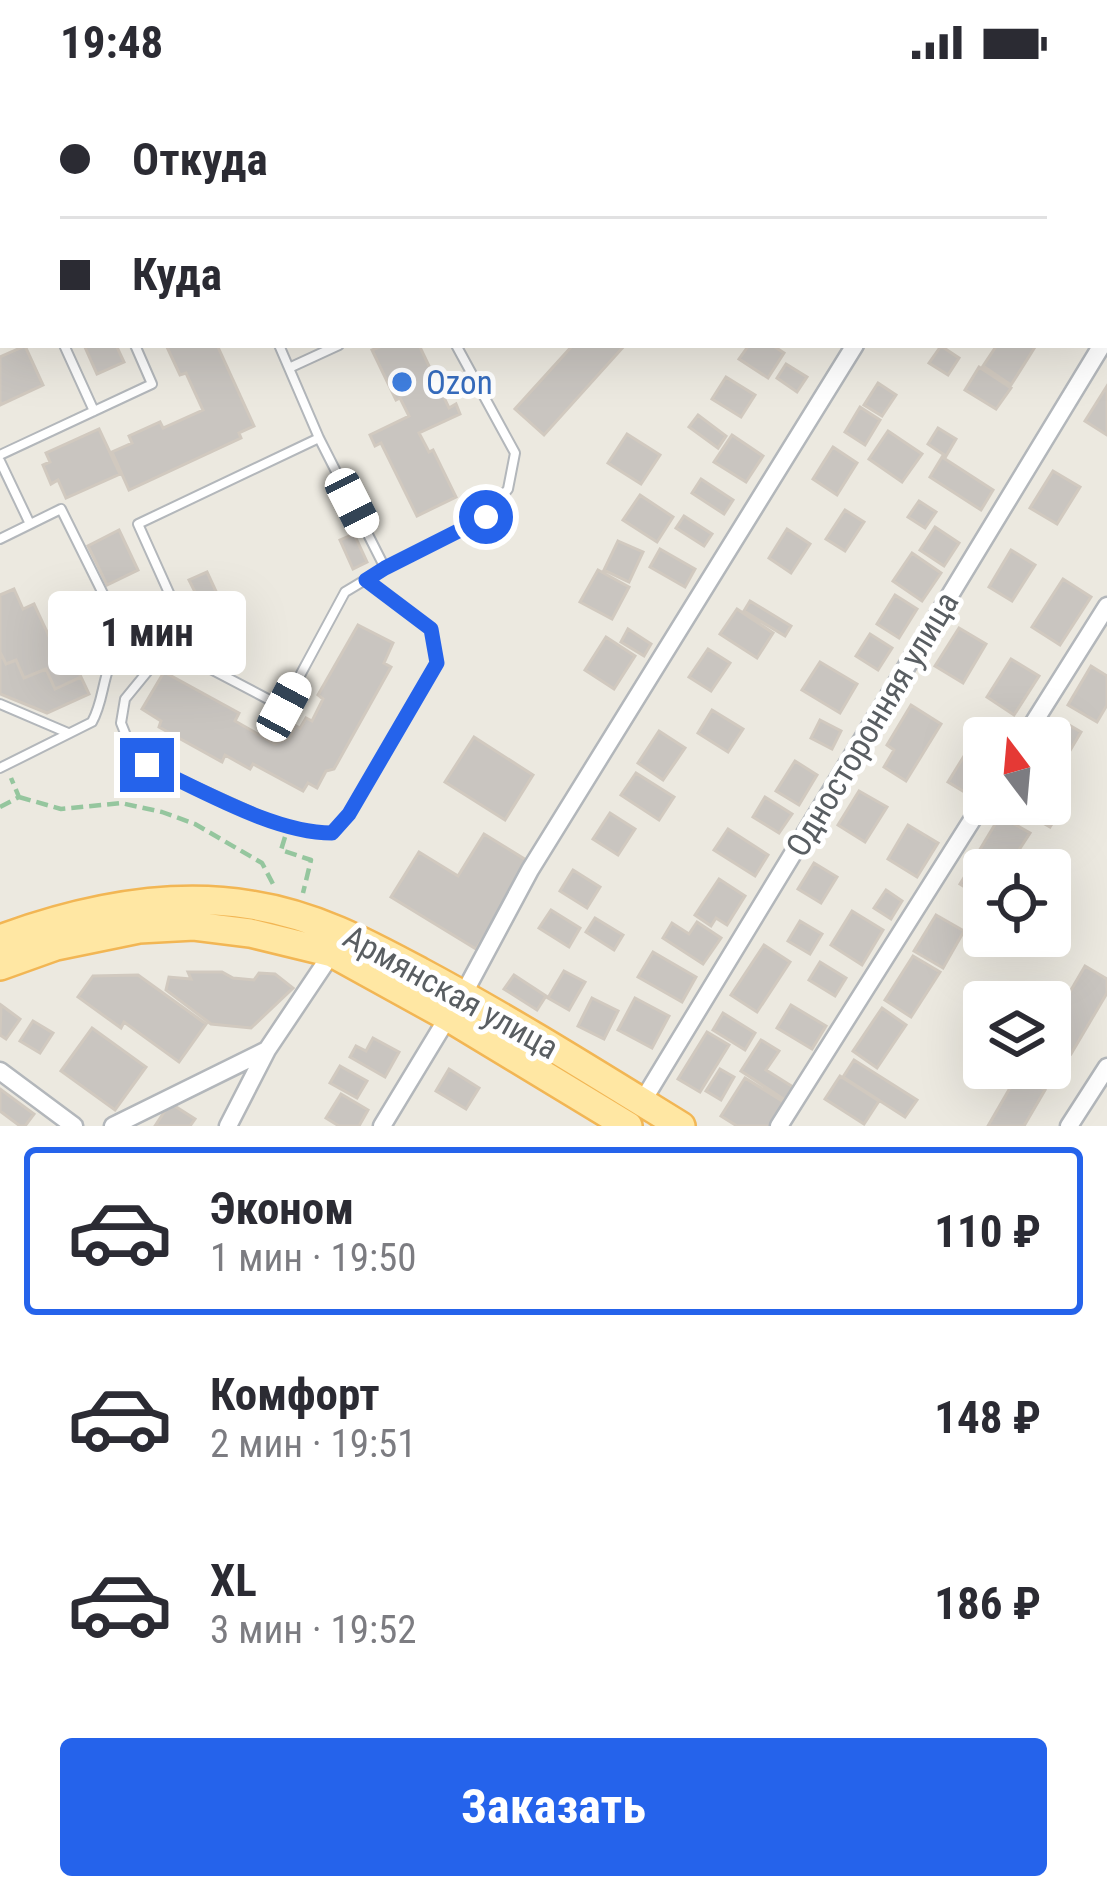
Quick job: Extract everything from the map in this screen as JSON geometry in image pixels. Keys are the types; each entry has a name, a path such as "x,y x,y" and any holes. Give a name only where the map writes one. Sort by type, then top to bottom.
{"main road":[{"name":"Армянская улица","path":"136,917 196,899 254,905 336,927 455,1006 635,1114 681,1126"},
{"name":"Армянская улица","path":"136,917 250,933 332,953 455,1006"},
{"path":"0,939 46,922 136,917"},
{"path":"0,966 136,917"}],"street":[{"path":"382,1126 530,870 853,348"},
{"name":"Односторонняя улица","path":"635,1114 1100,348"},
{"path":"1037,717 1107,606"},
{"path":"779,1126 969,825"},
{"path":"228,1126 268,1050 332,953"},
{"path":"113,1126 268,1050"},
{"path":"1070,1126 1107,1067"},
{"path":"0,1071 74,1126"}],"lane":[{"path":"65,348 94,411"},
{"path":"30,524 0,458 152,384 136,348"},
{"path":"280,348 319,438 385,568"},
{"path":"290,368 333,348"},
{"path":"366,580 431,629 437,663 349,814 332,833 272,822 147,765 129,743 121,723 124,699 161,655 182,654 284,707 345,592 385,568 486,517 508,488 515,453 458,348"},
{"path":"3,767 92,722 109,666 120,647 174,614 174,604 138,524 319,438"},
{"path":"0,539 61,509 127,642"},
{"path":"0,704 68,733"}],"path":[{"path":"3,767 19,797"},
{"path":"0,807 19,797 61,809 121,803 162,812 195,824 262,863 277,891"},
{"path":"287,826 281,850 311,860 302,896"}],"building":[{"path":"26,348 43,385 0,405 0,357"},
{"path":"85,348 117,348 124,362 97,374"},
{"path":"167,348 218,348 254,426 239,433 241,438 129,490 112,452 132,443 129,436 160,422 163,428 203,410 186,373 180,375"},
{"path":"420,348 449,408 456,404 460,414 419,433 429,452 433,450 456,497 417,516 381,443 375,446 370,435 409,416 372,350"},
{"path":"570,348 622,348 544,435 515,409"},
{"path":"747,348 776,348 784,353 768,378 739,359"},
{"path":"940,348 959,358 948,375 929,363"},
{"path":"995,348 1034,348 1011,385 983,366"},
{"path":"786,364 807,377 797,392 777,378"},
{"path":"979,367 1011,388 996,409 965,390"},
{"path":"726,377 755,395 741,417 712,399"},
{"path":"878,383 896,395 882,416 864,405"},
{"path":"1107,386 1107,435 1085,421"},
{"path":"860,407 880,420 865,445 845,432"},
{"path":"698,415 726,436 718,448 689,427"},
{"path":"938,428 956,439 946,456 928,444"},
{"path":"99,429 120,474 66,498 58,480 51,484 43,465 50,462 46,453"},
{"path":"888,431 922,454 902,482 869,459"},
{"path":"627,434 660,455 641,484 608,463"},
{"path":"732,435 763,456 746,482 714,462"},
{"path":"833,447 857,463 837,495 813,479"},
{"path":"942,457 993,490 981,510 930,477"},
{"path":"1053,471 1080,487 1057,524 1030,508"},
{"path":"701,479 733,500 724,514 692,493"},
{"path":"640,495 673,517 657,542 623,520"},
{"path":"919,501 936,512 925,528 908,517"},
{"path":"845,510 864,522 845,551 826,539"},
{"path":"684,516 712,534 704,546 676,528"},
{"path":"935,527 959,543 944,566 920,550"},
{"path":"787,529 810,544 791,573 769,558"},
{"path":"119,530 138,570 107,585 88,546"},
{"path":"354,534 367,562 353,569 340,540"},
{"path":"618,541 643,552 629,582 604,570"},
{"path":"660,549 695,569 685,587 650,567"},
{"path":"1011,550 1035,565 1012,601 989,587"},
{"path":"912,553 941,573 922,601 893,581"},
{"path":"598,570 629,587 612,619 580,602"},
{"path":"207,572 220,600 203,608 189,580"},
{"path":"1063,579 1091,597 1060,645 1032,627"},
{"path":"14,589 23,609 34,604 53,645 74,635 82,653 73,658 81,677 55,689 46,669 24,678 16,660 6,664 0,652 0,595"},
{"path":"895,595 917,609 899,638 877,624"},
{"path":"750,601 791,626 785,636 744,611"},
{"path":"737,609 773,633 757,658 720,634"},
{"path":"358,625 393,643 384,663 391,667 334,769 326,771 317,788 308,783 303,791 225,755 222,762 159,727 161,721 142,709 164,672 239,713 235,721 275,744 289,738 306,718 312,721 323,699 318,695"},
{"path":"959,628 986,644 963,683 935,666"},
{"path":"628,629 651,644 644,656 621,642"},
{"path":"870,634 892,648 878,670 856,656"},
{"path":"606,637 635,656 614,689 585,670"},
{"path":"708,649 730,663 711,691 689,677"},
{"path":"0,652 6,664 16,660 24,678 46,669 55,689 81,677 89,694 47,713 0,694"},
{"path":"1011,659 1039,676 1014,715 987,697"},
{"path":"820,662 857,684 840,713 802,690"},
{"path":"1091,666 1107,676 1107,705 1097,722 1068,705"},
{"path":"911,705 941,724 906,781 884,767 894,750 887,745"},
{"path":"712,710 743,729 728,752 698,733"},
{"path":"820,720 841,731 832,749 811,738"},
{"path":"1071,726 1081,732 1071,749"},
{"path":"659,731 685,748 663,780 638,763"},
{"path":"474,737 533,775 505,820 445,782"},
{"path":"963,758 963,791 948,782"},
{"path":"795,761 817,775 799,805 776,791"},
{"path":"636,773 674,797 659,820 621,795"},
{"path":"859,791 887,807 865,842 838,825"},
{"path":"765,797 792,814 779,833 753,817"},
{"path":"610,813 635,829 618,855 593,839"},
{"path":"908,825 938,843 917,877 888,859"},
{"path":"995,825 1016,825 1030,833 1020,849 980,849"},
{"path":"728,829 768,855 755,876 714,850"},
{"path":"484,834 531,863 476,949 391,897 419,852 458,876"},
{"path":"814,863 837,877 821,903 798,889"},
{"path":"573,870 600,887 587,908 560,891"},
{"path":"719,879 745,896 727,925 716,918 711,926 695,915"},
{"path":"886,890 902,901 891,919 874,908"},
{"path":"551,910 580,928 569,947 539,928"},
{"path":"852,911 883,930 862,965 831,945"},
{"path":"936,915 963,930 943,968 914,951"},
{"path":"595,918 623,935 614,950 586,932"},
{"path":"800,921 822,934 810,954 788,941"},
{"path":"697,922 721,938 703,964 663,938 672,923 689,934"},
{"path":"764,945 790,962 757,1012 731,995"},
{"path":"653,952 696,977 682,1002 638,977"},
{"path":"913,956 940,972 911,1017 885,1000"},
{"path":"820,962 846,978 835,996 809,980"},
{"path":"1085,966 1107,979 1107,993 1071,1054 1071,990"},
{"path":"564,971 585,982 569,1010 548,998"},
{"path":"188,972 222,972 254,980 259,973 275,974 293,988 251,1028 211,1024 166,990 169,977 191,979"},
{"path":"138,975 206,1024 179,1062 124,1022 121,1028 78,997 93,976"},
{"path":"514,975 546,996 537,1010 504,989"},
{"path":"592,998 618,1011 604,1039 578,1026"},
{"path":"635,998 669,1016 652,1048 618,1030"},
{"path":"1,1005 20,1019 6,1039 0,1035"},
{"path":"791,1005 826,1026 812,1049 777,1028"},
{"path":"882,1008 906,1025 877,1068 853,1051"},
{"path":"723,1013 755,1033 745,1050 713,1030"},
{"path":"33,1021 53,1033 40,1053 20,1041"},
{"path":"92,1028 146,1067 115,1110 61,1071"},
{"path":"707,1032 729,1045 700,1092 678,1079"},
{"path":"373,1038 399,1052 385,1077 350,1057 356,1046 366,1051"},
{"path":"761,1040 779,1051 766,1070 793,1087 785,1100 741,1071"},
{"path":"854,1060 917,1100 905,1117 843,1077"},
{"path":"340,1066 367,1081 357,1098 330,1083"},
{"path":"449,1069 479,1088 466,1109 436,1091"},
{"path":"720,1069 734,1077 721,1100 706,1091"},
{"path":"840,1076 879,1101 864,1124 825,1099"},
{"path":"745,1078 787,1104 773,1126 737,1126 721,1116"},
{"path":"0,1089 34,1114 25,1126 0,1111"},
{"path":"1009,1089 1045,1090 1024,1126 988,1126"},
{"path":"341,1094 368,1110 359,1126 339,1126 326,1118"},
{"path":"170,1103 195,1119 190,1126 155,1126"}],"place":[{"name":"Ozon","path":"402,382"}],"route":[{"path":"147,765 272,822 332,833 349,814 437,663 431,629 366,580 486,517"}]}
